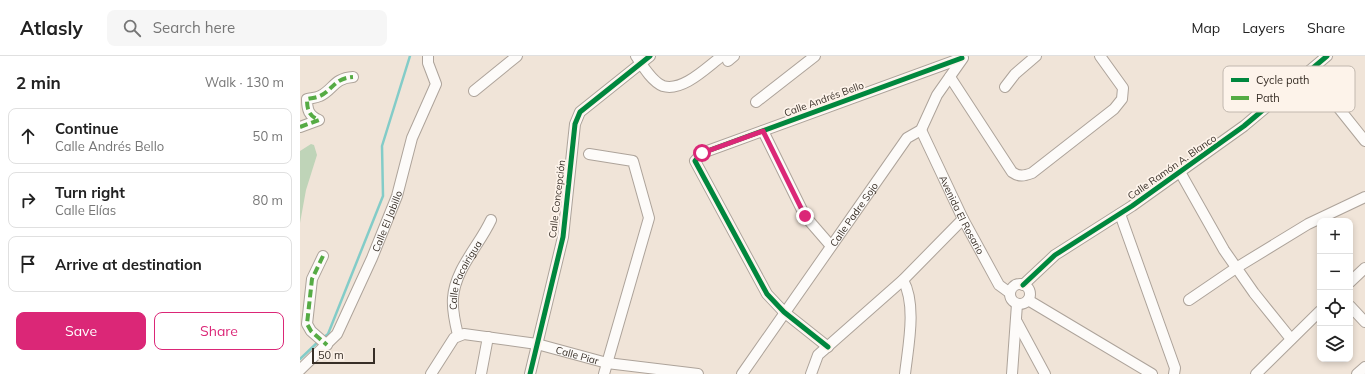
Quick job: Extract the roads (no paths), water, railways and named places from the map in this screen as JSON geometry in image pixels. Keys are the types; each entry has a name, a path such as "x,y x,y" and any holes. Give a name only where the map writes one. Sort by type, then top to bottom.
{"street":[{"name":"Calle El Jabillo","path":"300,370 337,334 372,258 397,196 412,138 436,84 428,63 428,56"},
{"path":"474,91 517,56"},
{"name":"Calle Concepción","path":"530,374 563,237 575,124 580,112 638,59 650,56"},
{"path":"756,102 815,56"},
{"path":"1005,87 1024,66 1036,56"},
{"path":"950,77 1012,172 1017,176 1024,176 1032,173 1114,109 1122,99 1123,88 1100,56"},
{"name":"Calle Ramón A. Blanco","path":"1315,66 1327,56"},
{"path":"921,130 937,95 963,57"},
{"name":"Calle Andrés Bello","path":"784,312 767,294 695,161 702,153 963,57"},
{"path":"638,59 655,80 662,86 670,86 682,84 728,58"},
{"path":"300,127 319,120 312,117 307,109 307,99 321,96 336,82 346,77 353,77"},
{"name":"Calle Ramón A. Blanco","path":"1023,285 1055,255 1120,214 1244,126 1261,112"},
{"path":"1342,112 1365,141"},
{"name":"Avenida El Rosario","path":"921,130 962,219 999,285 1010,293 1011,299 1017,304"},
{"name":"Calle Padre Sojo","path":"742,374 830,246 907,138 921,130"},
{"path":"763,131 805,216 830,246"},
{"path":"589,154 633,161 649,218 604,374"},
{"path":"1180,172 1224,250 1254,293 1291,339"},
{"path":"1189,300 1236,268 1308,224 1365,197"},
{"path":"1120,214 1175,368 1174,374"},
{"path":"811,374 818,354 828,347 903,280 962,219"},
{"name":"Calle Pacairigua","path":"458,335 453,306 455,286 460,271 482,238 491,220"},
{"path":"323,256 312,279 307,324 326,344"},
{"path":"1353,279 1365,268"},
{"path":"903,280 909,289 910,318 905,374"},
{"path":"1010,293 1015,285 1023,285 1029,292 1028,300"},
{"path":"1012,374 1017,304 1024,303 1028,300"},
{"path":"1028,300 1152,374"},
{"path":"1353,309 1365,322"},
{"path":"784,312 828,347"},
{"path":"1256,374 1317,314"},
{"path":"1016,321 1045,374"},
{"name":"Calle Piar","path":"458,335 464,334 537,344 606,363 698,374"},
{"path":"431,374 450,342 458,335"},
{"path":"481,374 488,337"},
{"path":"1357,374 1365,367"}],"waterway":[{"path":"323,338 328,334 383,196 382,146 410,56"},
{"path":"300,359 319,341"}]}
